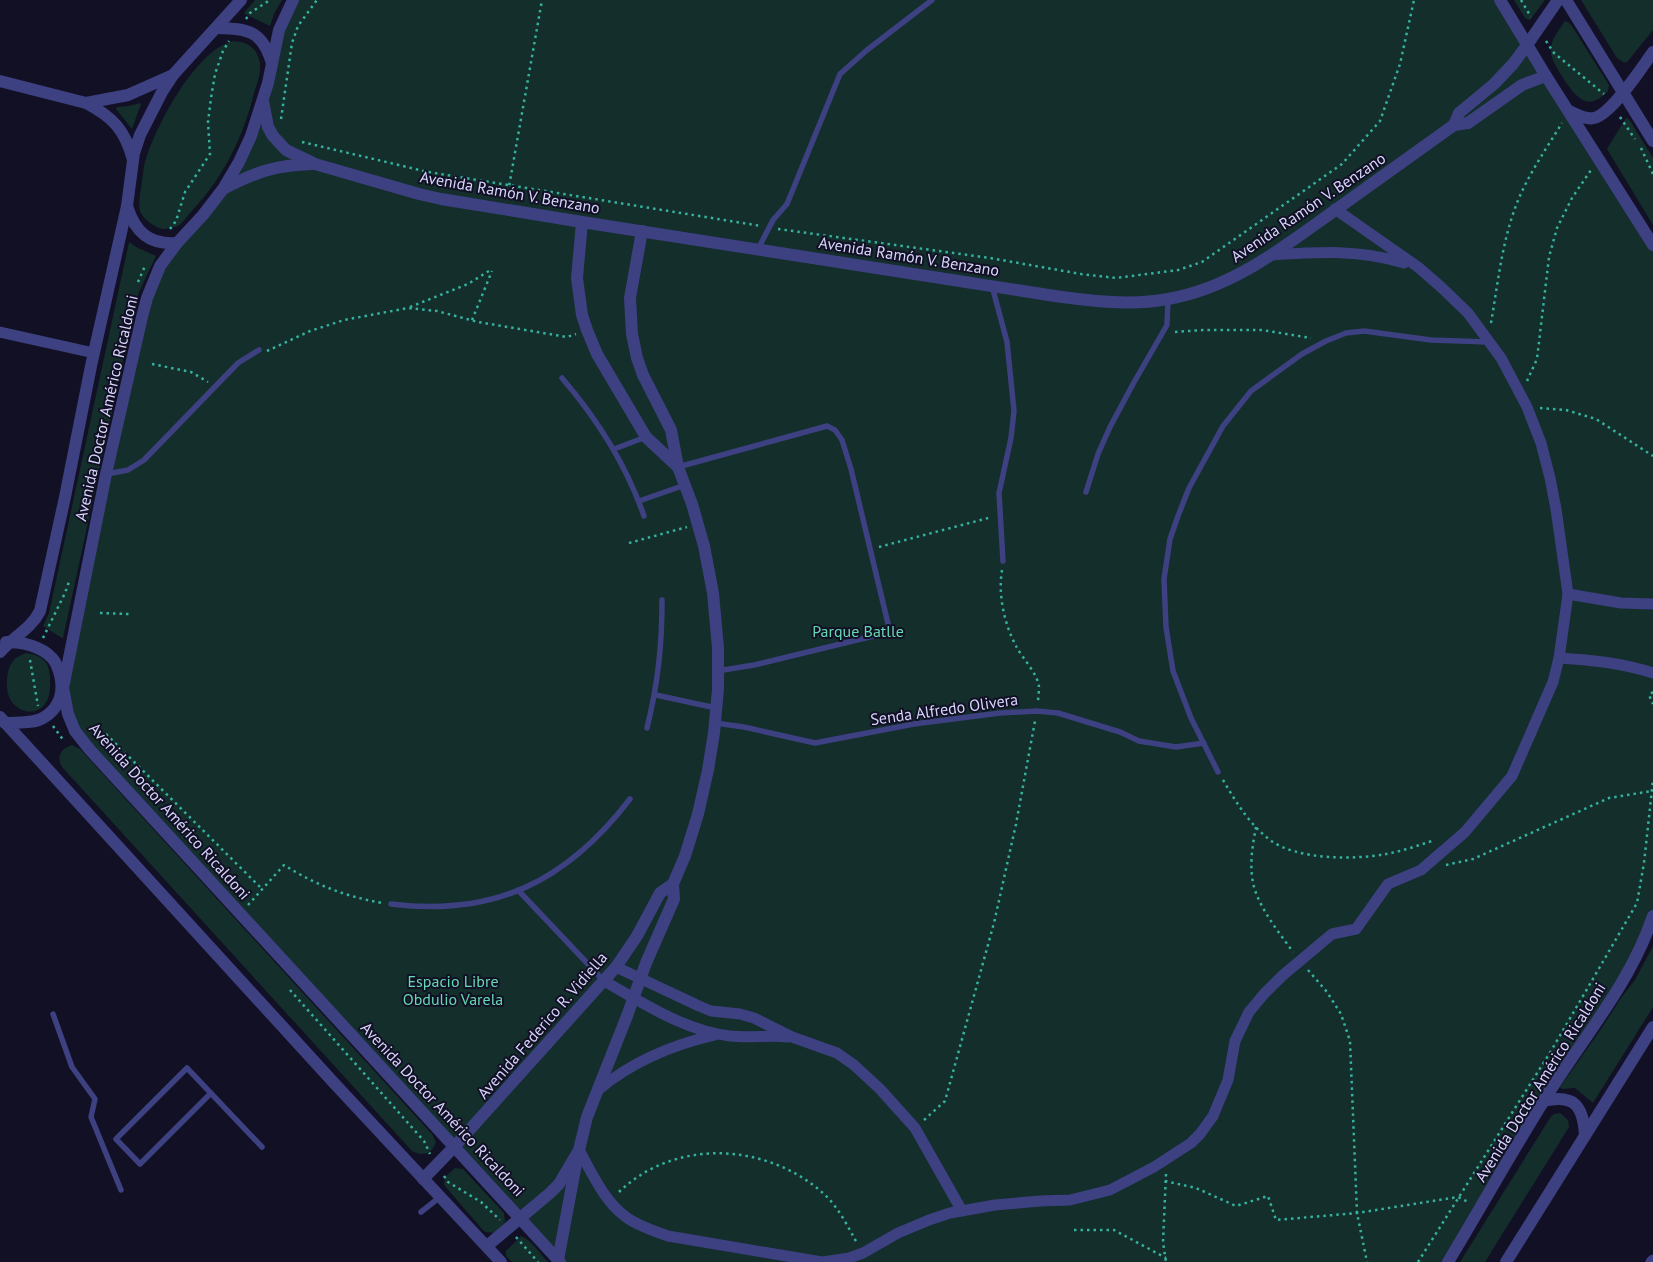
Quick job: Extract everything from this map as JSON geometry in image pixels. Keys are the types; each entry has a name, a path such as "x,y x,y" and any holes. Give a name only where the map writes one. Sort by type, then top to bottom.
{"street":[{"name":"Avenida Doctor Américo Ricaldoni","path":"0,652 5,642 32,624 40,611 127,206 133,160 140,135 173,75 241,0"},
{"name":"Avenida Doctor Américo Ricaldoni","path":"293,0 279,30 272,63 251,136 223,189 160,266 147,298 106,474 63,688 68,714 75,731 90,750 559,1261"},
{"path":"1500,0 1653,245"},
{"name":"Avenida Ramón V. Benzano","path":"1454,125 1459,113 1494,84 1528,45 1558,0"},
{"path":"1566,0 1653,141"},
{"path":"217,28 238,29 255,34 267,48 272,63"},
{"path":"1569,111 1585,118 1594,119 1605,114 1653,52"},
{"path":"86,103 128,95 173,75"},
{"name":"Avenida Ramón V. Benzano","path":"262,100 268,126 273,136 286,150 315,164 419,194 582,222 1087,301 1143,303 1210,289 1237,276 1272,255 1454,125 1468,123 1522,85 1546,76"},
{"path":"0,80 86,103 106,114 125,134 133,160"},
{"name":"Avenida Ramón V. Benzano","path":"223,189 253,174 272,168 315,164"},
{"path":"127,206 136,228 145,236 161,242 177,243"},
{"path":"579,1150 610,1201 625,1216 647,1228 668,1236 822,1262 849,1258 898,1233 929,1220 962,1211 996,1205 1070,1200 1110,1190 1154,1167 1191,1143 1200,1134 1214,1116 1228,1080 1235,1041 1249,1012 1264,994 1282,976 1332,934 1356,929 1388,884 1420,870 1465,832 1512,776 1553,682 1559,658 1568,594 1550,478 1541,443 1524,401 1501,358 1468,313 1418,267 1335,209"},
{"name":"Avenida Federico R. Vidiella","path":"582,222 577,278 582,315 587,330 597,354 646,437 678,467"},
{"name":"Avenida Federico R. Vidiella","path":"559,1261 579,1150 587,1117 640,979 674,899 673,884 685,856 698,814 708,770 715,723 717,638 713,593 704,546 678,467 671,430 643,375 632,334 630,298 642,231"},
{"path":"1272,255 1355,252 1387,257 1418,267"},
{"path":"0,332 94,353"},
{"path":"1568,594 1621,603 1653,604"},
{"path":"3,720 27,722 45,716 58,703 63,688 57,664 52,657 37,647 19,642 5,642"},
{"path":"1559,658 1609,662 1653,673"},
{"path":"3,720 501,1262"},
{"name":"Avenida Federico R. Vidiella","path":"423,1179 616,967 637,936 660,893 673,884"},
{"name":"Avenida Doctor Américo Ricaldoni","path":"1448,1262 1543,1101 1617,990 1639,949 1653,916"},
{"path":"616,967 711,1011 740,1014 754,1018 792,1038 837,1053 880,1088 915,1128 962,1211"},
{"path":"604,981 689,1026 730,1036 792,1038"},
{"path":"1506,1262 1653,1027"},
{"path":"598,1090 623,1070 658,1051 719,1034"},
{"path":"1543,1101 1557,1098 1569,1100 1579,1106 1585,1135"},
{"name":"Avenida Federico R. Vidiella","path":"488,1246 559,1184 579,1150"}],"lane":[{"path":"758,249 773,220 787,204 840,74 867,50 932,0"},
{"path":"992,286 1007,342 1014,410 1011,438 999,493 1003,561"},
{"path":"1086,492 1098,454 1110,427 1167,325 1168,299"},
{"path":"1218,772 1191,718 1173,671 1166,627 1164,578 1170,539 1189,488 1223,426 1251,391 1302,354 1346,333 1364,331 1431,340 1489,342"},
{"path":"106,474 128,470 144,460 238,363 259,350"},
{"path":"562,378 593,416 614,449 639,501 644,516"},
{"path":"678,467 827,426 835,430 842,440 861,505 890,632 754,666 717,671"},
{"path":"614,449 646,437"},
{"path":"639,501 685,485"},
{"path":"647,728 656,694 662,639 662,600"},
{"path":"656,694 716,708"},
{"name":"Senda Alfredo Olivera","path":"715,723 744,727 815,743 914,724 1000,713 1037,711 1058,713 1120,732 1139,741 1176,747 1204,742"},
{"path":"391,904 416,908 443,908 485,901 518,890 545,878 570,862 592,844 630,799"},
{"path":"518,890 604,981"},
{"path":"53,1014 72,1067 95,1099 91,1117 121,1190"},
{"path":"211,1093 140,1164 116,1139 187,1068 211,1093 262,1147"},
{"path":"421,1212 440,1197"}],"path":[{"path":"161,242 176,221 185,192 210,154 208,122 215,74 223,51 250,13 270,0"},
{"path":"282,123 281,118 292,43 298,26 317,0"},
{"path":"504,209 542,0"},
{"path":"297,140 428,172 769,228 990,258 1081,274 1116,278 1146,275 1178,270 1202,262 1342,164 1380,121 1400,64 1414,0"},
{"path":"1521,0 1554,53 1602,92 1641,149 1653,174"},
{"path":"1489,342 1510,223 1525,184 1569,111"},
{"path":"1599,159 1572,198 1557,228 1549,257 1537,359 1524,401 1596,419 1653,456"},
{"path":"136,287 141,271 146,264"},
{"path":"259,350 269,352 310,331 344,320 408,308 468,284 492,269 472,320"},
{"path":"408,308 567,337 587,330"},
{"path":"1163,333 1203,330 1262,330 1326,341"},
{"path":"152,364 191,372 216,386"},
{"path":"870,549 1000,515"},
{"path":"629,543 698,524"},
{"path":"915,1128 945,1101 994,923 1016,824 1037,711 1039,686 1036,677 1015,645 1003,610 1000,586 1003,561"},
{"path":"68,746 38,707 29,661 66,593 73,571"},
{"path":"100,613 129,614"},
{"path":"1653,692 1649,695 1653,704"},
{"path":"106,734 262,889"},
{"path":"1218,772 1239,808 1271,841 1286,849 1305,854 1341,857 1386,854 1438,840"},
{"path":"1418,1262 1551,1051 1637,903 1644,863 1653,780"},
{"path":"1420,870 1473,859 1609,798 1652,790"},
{"path":"1256,827 1252,850 1252,874 1256,893 1272,922 1300,962 1327,992 1342,1014 1350,1041 1357,1213 1368,1262"},
{"path":"241,913 284,865 332,891 391,904"},
{"path":"285,984 424,1141 436,1166 448,1182 481,1202 509,1229 538,1262"},
{"path":"610,1201 625,1186 645,1173 659,1165 672,1161 706,1153 756,1157 795,1174 827,1197 841,1215 862,1253"},
{"path":"1166,1158 1162,1242 1166,1260"},
{"path":"1165,1181 1196,1188 1236,1206 1268,1196 1276,1220 1357,1213 1458,1197 1481,1209"},
{"path":"1074,1230 1114,1230 1166,1260"}],"green space":[{"path":"255,0 282,0 270,26 244,13"},
{"name":"Parque Batlle","path":"293,0 1500,0 1653,245 1653,916 1448,1262 560,1262 90,750 68,714 71,641 154,280 239,162"},
{"path":"1514,0 1545,0 1530,20 1525,18"},
{"path":"1581,0 1653,0 1653,30 1625,63 1617,58"},
{"path":"1565,21 1572,26 1609,85 1608,91 1601,98 1594,101 1588,102 1577,96 1563,78 1552,58 1552,42"},
{"path":"234,41 248,44 257,53 260,63 249,110 238,141 213,185 183,221 178,226 158,228 146,219 139,208 144,166 149,151 166,112 191,74 205,58 220,47"},
{"path":"140,103 132,129 116,109 117,107"},
{"path":"1626,118 1629,119 1653,158 1653,225 1607,149"},
{"path":"129,242 156,256 139,292 133,315 62,638 43,626 49,613"},
{"path":"26,653 43,659 50,672 50,690 47,700 41,708 31,712 17,707 10,699 7,690 8,674 13,661"},
{"path":"72,745 80,749 432,1134 436,1142 430,1152 420,1154 412,1151 62,767 59,760 61,753 65,748"},
{"path":"1653,946 1653,1007 1593,1103 1575,1088 1562,1089 1560,1087 1635,980"},
{"path":"1560,1113 1568,1120 1569,1127 1485,1262 1460,1262 1550,1118 1554,1114"},
{"path":"455,1168 463,1169 504,1213 505,1222 495,1233 485,1232 444,1185 445,1177"},
{"path":"521,1236 532,1244 548,1262 512,1262 506,1256 506,1251"}],"park label":[{"name":"Espacio Libre Obdulio Varela","path":"453,990"}]}
